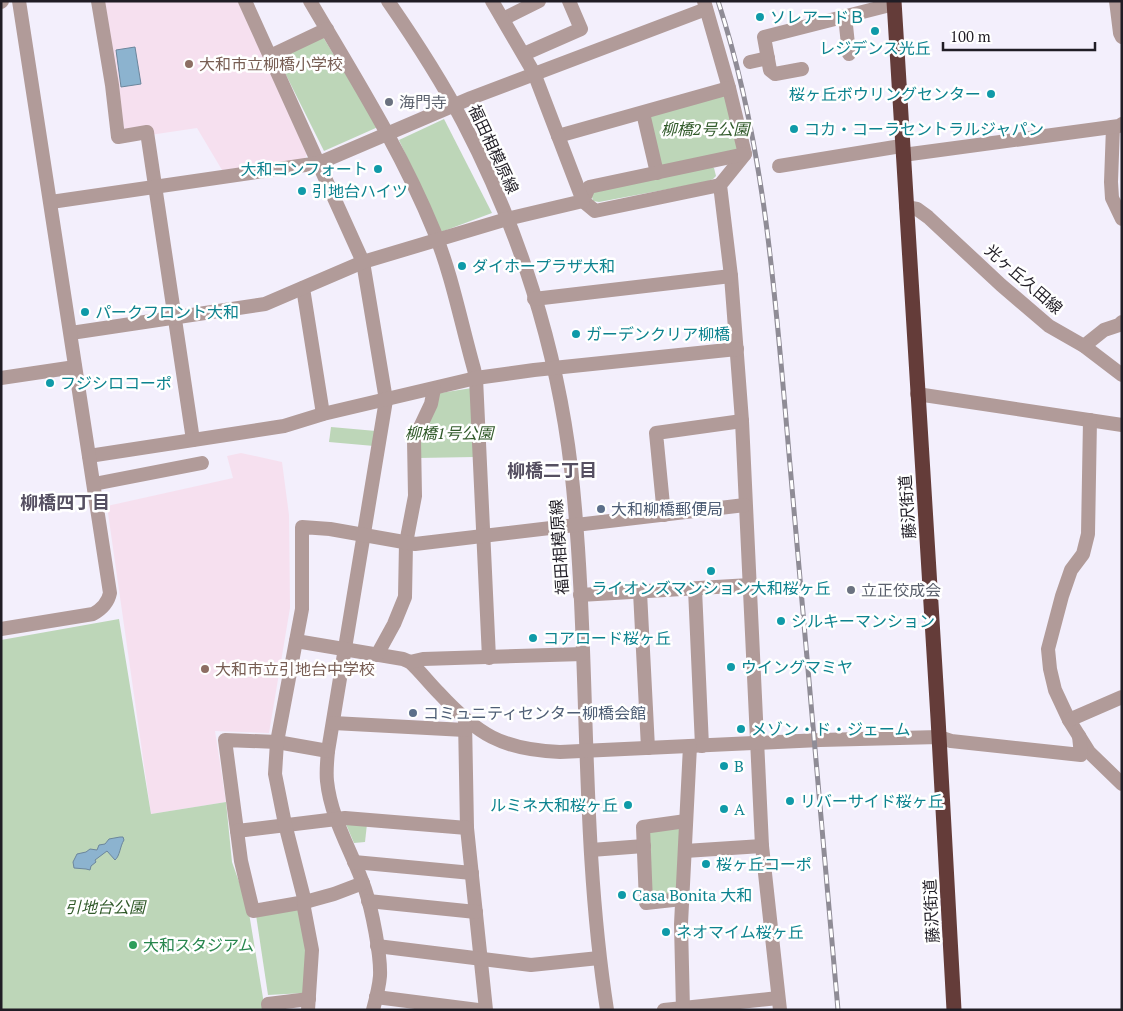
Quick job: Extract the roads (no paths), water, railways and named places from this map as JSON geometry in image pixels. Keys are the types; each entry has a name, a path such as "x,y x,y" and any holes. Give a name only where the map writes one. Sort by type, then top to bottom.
{"highway":[{"name":"藤沢街道","path":"894,3 954,1010"}],"street":[{"path":"1,629 93,614 100,611 105,605 110,593 20,1"},
{"path":"98,1 112,85 118,137 147,132 193,440"},
{"path":"245,1 363,262 386,400 332,723 328,751 327,782 336,818 363,883 368,900 380,970 374,1003 478,1010"},
{"path":"310,1 388,133 437,240 476,378 489,658"},
{"name":"福田相模原線","path":"388,1 454,105 481,158 507,219 534,298 553,368 562,411 576,525 591,850 599,958 606,1010"},
{"path":"492,1 534,73 583,201 595,211 720,185 745,154"},
{"path":"503,19 539,1"},
{"path":"524,54 581,29 569,1"},
{"path":"1116,1 1122,37"},
{"path":"802,69 775,74 770,70 764,37 894,3"},
{"path":"51,202 319,163 454,105 705,5 729,88 745,154"},
{"path":"845,16 849,54"},
{"path":"270,56 326,29"},
{"path":"750,62 768,58"},
{"path":"558,136 729,88"},
{"path":"643,113 657,173"},
{"path":"779,166 1118,125 1111,182 1112,198 1122,219"},
{"path":"583,201 589,187 745,154"},
{"path":"664,1010 779,1004 762,846 742,421 731,276 720,185"},
{"path":"71,333 265,304 363,262 507,219 583,201"},
{"name":"光ヶ丘久田線","path":"906,207 917,209 928,217 1001,285 1050,326 1084,346 1122,375"},
{"path":"534,298 731,276"},
{"path":"303,288 323,414"},
{"path":"1084,346 1104,330 1119,325 1122,322"},
{"path":"89,456 284,426 323,414 476,378 737,349"},
{"path":"1,378 75,367"},
{"path":"377,655 394,624 405,597 406,543 414,496 414,440 430,404 434,389"},
{"path":"917,394 1122,425"},
{"path":"1090,420 1088,534 1083,554 1071,570 1048,649 1055,690 1068,720 1089,752 1122,784"},
{"path":"664,515 656,432 742,421"},
{"path":"94,484 202,463"},
{"path":"268,1010 268,1004 309,1004 312,950 304,908 305,902 285,824 275,774 277,742 302,609 302,528 330,529 406,543 745,505"},
{"path":"580,595 750,585"},
{"path":"682,1009 682,900 686,821 696,746 695,589"},
{"path":"640,592 648,748"},
{"path":"296,641 410,662 423,659 583,654"},
{"path":"410,662 465,725 499,741 526,749 560,752 939,737 946,740 1081,755 1079,736"},
{"path":"1068,720 1122,697"},
{"path":"332,723 465,725"},
{"path":"465,725 467,828 486,1010"},
{"path":"328,751 277,742 224,740 241,861 253,911 305,902 363,883"},
{"path":"236,831 336,818 467,828"},
{"path":"682,900 646,903 643,827 686,821"},
{"path":"591,850 644,846"},
{"path":"685,851 762,846"},
{"path":"354,862 472,873"},
{"path":"368,900 476,912"},
{"path":"377,946 531,966 599,958"}],"water":[{"path":"135,47 141,84 121,87 116,50"},
{"path":"123,837 124,840 115,860 107,851 95,860 96,862 91,866 90,870 74,868 73,862 77,854 90,849 97,850 99,845 105,844 109,839"}],"railway":[{"path":"718,1 735,58 748,115 759,173 774,289 838,1010"}],"place":[{"name":"ソレアードＢ","path":"760,17"},
{"name":"レジデンス光丘","path":"875,31"},
{"name":"大和市立柳橋小学校","path":"189,64"},
{"name":"桜ヶ丘ボウリングセンター","path":"991,94"},
{"name":"海門寺","path":"389,102"},
{"name":"コカ・コーラセントラルジャパン","path":"794,129"},
{"name":"大和コンフォート","path":"378,169"},
{"name":"引地台ハイツ","path":"302,191"},
{"name":"ダイホープラザ大和","path":"462,266"},
{"name":"パークフロント大和","path":"85,312"},
{"name":"ガーデンクリア柳橋","path":"576,334"},
{"name":"フジシロコーポ","path":"50,383"},
{"name":"大和柳橋郵便局","path":"601,509"},
{"name":"ライオンズマンション大和桜ヶ丘","path":"711,571"},
{"name":"立正佼成会","path":"851,590"},
{"name":"シルキーマンション","path":"781,621"},
{"name":"コアロード桜ヶ丘","path":"533,638"},
{"name":"ウイングマミヤ","path":"731,667"},
{"name":"大和市立引地台中学校","path":"205,669"},
{"name":"コミュニティセンター柳橋会館","path":"413,713"},
{"name":"メゾン・ド・ジェーム","path":"741,729"},
{"name":"B","path":"724,766"},
{"name":"リバーサイド桜ヶ丘","path":"790,801"},
{"name":"ルミネ大和桜ヶ丘","path":"628,805"},
{"name":"A","path":"724,809"},
{"name":"桜ヶ丘コーポ","path":"706,864"},
{"name":"Casa Bonita 大和","path":"622,895"},
{"name":"ネオマイム桜ヶ丘","path":"666,932"},
{"name":"大和スタジアム","path":"133,945"}],"district":[{"name":"柳橋二丁目","path":"552,471"},
{"name":"柳橋四丁目","path":"65,503"}],"park label":[{"name":"柳橋2号公園","path":"705,129"},
{"name":"柳橋1号公園","path":"449,433"},
{"name":"引地台公園","path":"105,907"}]}
